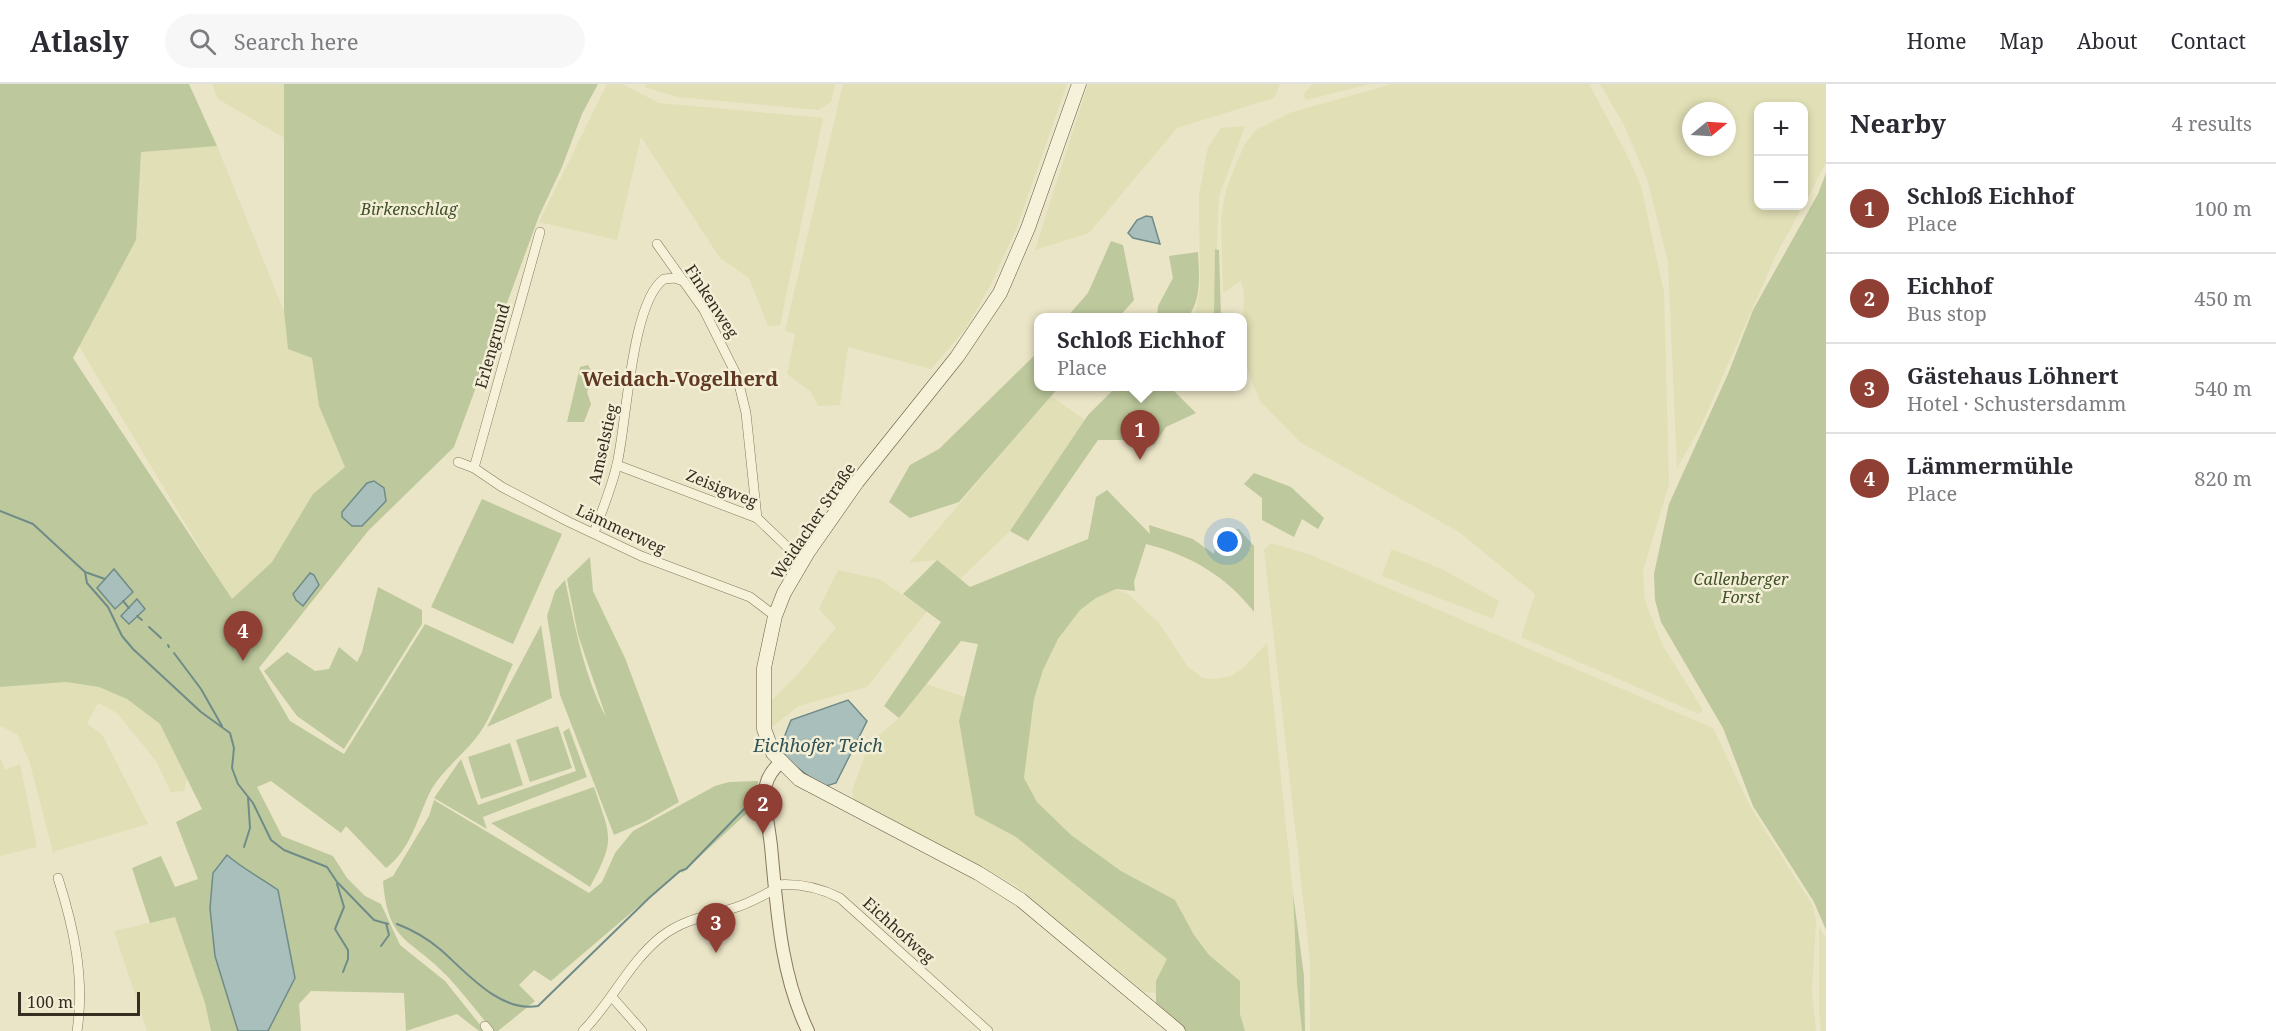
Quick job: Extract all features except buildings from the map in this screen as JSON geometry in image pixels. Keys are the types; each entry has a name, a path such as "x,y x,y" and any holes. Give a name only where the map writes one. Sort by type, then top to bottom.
{"main road":[{"name":"Weidacher Straße","path":"1079,84 1028,228 1000,293 957,357 883,447 802,561 775,616 764,668 762,708 766,740 781,762 799,779 825,795 978,873 1021,900 1178,1031"}],"street":[{"name":"Erlengrund","path":"474,468 540,232"},
{"name":"Finkenweg","path":"657,244 716,331 740,385 746,413 757,518"},
{"name":"Amselstieg","path":"594,533 617,465 638,338 649,297 664,279 675,278 682,281"},
{"name":"Lämmerweg","path":"458,462 474,468 502,487 594,533 675,570 750,597 775,616"},
{"name":"Zeisigweg","path":"617,465 757,518 802,561"},
{"path":"781,762 770,774 766,794 775,887 787,972 797,1006 808,1031"},
{"path":"58,878 75,941 80,998 77,1031"},
{"name":"Eichhofweg","path":"775,887 804,885 840,898 988,1031"},
{"path":"583,1031 612,997 631,969 662,936 688,921 749,903 775,887"},
{"path":"612,997 642,1031"}],"green space":[{"name":"Birkenschlag","path":"0,84 189,84 217,146 141,152 136,240 73,358 232,599 272,562 313,494 345,467 319,406 312,358 288,349 284,311 284,84 598,84 582,114 562,167 539,216 454,447 368,531 259,668 290,721 344,754 425,624 513,664 481,731 434,786 407,844 386,868 346,826 341,833 271,781 257,787 282,836 333,856 347,878 365,896 381,904 400,945 445,981 485,1031 479,1031 457,1014 406,1031 404,993 311,991 299,1004 301,1031 211,1031 205,1003 175,917 150,923 132,868 161,856 175,887 198,879 176,822 202,809 160,724 127,699 99,687 66,682 0,687"},
{"path":"212,84 284,84 286,139 218,99"},
{"path":"607,84 622,84 659,103 823,118 780,325 768,326 749,278 720,258 641,137 617,240 539,222"},
{"path":"647,84 835,84 831,102 818,110 678,97 644,87"},
{"path":"843,84 1067,84 1017,227 991,284 966,328 931,369 848,347 840,405 818,406 811,392 787,374 795,334 785,331"},
{"path":"1088,84 1280,84 1274,98 1177,128 1089,233 1035,250"},
{"path":"1313,84 1370,84 1306,100 1303,94"},
{"path":"1392,84 1589,84 1641,186 1664,292 1669,484 1643,571 1645,601 1663,646 1703,710 1699,714 1521,637 1535,594 1459,532 1300,442 1260,401 1248,372 1247,313 1244,313 1244,292 1241,281 1223,293 1221,218 1226,189 1245,144 1257,129 1289,113"},
{"path":"1600,84 1826,84 1826,162 1808,197 1808,102 1754,102 1754,210 1801,210 1776,255 1700,428 1677,468 1668,262 1648,182 1624,125"},
{"path":"1245,126 1219,196 1214,313 1195,313 1200,288 1199,195 1208,147 1221,128"},
{"path":"217,146 284,311 288,348 312,358 319,406 345,467 313,494 272,562 231,600 79,346 136,240 141,151"},
{"name":"Callenberger Forst","path":"1826,173 1826,930 1814,902 1753,806 1723,728 1661,622 1655,600 1654,574 1669,504 1728,374 1753,310 1818,194"},
{"path":"1111,241 1123,245 1134,300 1123,313 1070,313 1088,293"},
{"path":"1215,249 1219,250 1221,313 1214,313"},
{"path":"1198,252 1198,294 1190,313 1157,313 1158,306 1173,278 1169,256"},
{"path":"1034,356 1034,391 1056,391 959,502 910,518 889,502 910,465 939,449"},
{"path":"588,365 594,376 587,392 591,404 584,422 567,422 580,367"},
{"path":"1112,391 1174,391 1196,413 1166,427 1154,445 1136,440 1098,440 1028,541 1010,531 1088,415"},
{"path":"1051,396 1085,420 1010,531 960,579 937,560 909,563"},
{"path":"1254,473 1291,487 1324,518 1318,529 1302,519 1294,537 1262,520 1262,498 1244,484"},
{"path":"1107,490 1150,534 1149,525 1193,539 1214,554 1217,532 1239,529 1254,546 1254,612 1232,588 1206,569 1178,554 1146,544 1134,582 1135,591 1116,589 1096,598 1080,610 1058,639 1043,670 1034,699 1024,778 1037,802 1071,835 1121,871 1175,900 1194,935 1209,955 1240,981 1240,1014 1245,1031 1186,1031 1156,1005 1156,981 1167,959 1016,837 975,815 959,721 978,644 961,641 899,718 884,706 941,622 903,594 937,560 970,587 1088,539 1096,497"},
{"path":"482,499 562,534 513,644 431,607"},
{"path":"1271,543 1311,555 1713,728 1751,808 1813,906 1816,920 1812,991 1816,1031 1310,1031 1310,962 1264,550"},
{"path":"1392,549 1442,569 1499,601 1493,619 1382,576"},
{"path":"590,557 593,591 625,658 679,802 646,821 614,835 560,695 547,616 555,591 565,580 577,633 586,668 606,717 578,635 567,579"},
{"path":"838,570 879,579 927,611 867,687 799,706 769,729 765,707 800,672 836,628 819,609"},
{"path":"378,587 422,610 422,624 344,749 297,716 264,671 287,652 315,671 329,669 339,647 357,662 362,652"},
{"path":"1116,589 1129,595 1159,623 1188,667 1203,678 1216,679 1231,676 1242,669 1267,643 1293,893 1297,985 1302,1031 1245,1031 1240,1014 1240,981 1209,955 1194,935 1175,900 1121,871 1071,835 1037,802 1024,778 1034,699 1043,670 1058,639 1080,610 1096,598"},
{"path":"541,625 552,698 487,727"},
{"path":"66,682 99,687 127,699 160,724 187,779 184,791 171,792 156,761 117,713 98,703 87,723 103,736 148,824 53,852 29,760 17,734 0,726 0,687"},
{"path":"926,684 965,697 959,721 975,815 1016,837 1168,959 1156,981 1156,993 1144,992 1015,885 854,800 852,790 870,743 899,718"},
{"path":"558,726 572,768 530,782 516,740"},
{"path":"569,728 587,777 483,817 487,829 434,798 461,759 478,805 576,771 563,732"},
{"path":"510,743 523,785 481,799 468,757"},
{"path":"0,758 5,770 20,764 37,847 0,856"},
{"path":"758,781 757,804 682,873 680,871 551,981 534,970 519,985 535,1001 498,1031 493,1031 448,977 404,938 390,918 383,881 393,876 429,816 434,800 589,893 602,882 615,853 633,831 715,786 729,782"},
{"path":"594,787 608,838 604,858 590,887 491,823"},
{"path":"1293,893 1304,976 1305,1031 1302,1031 1297,985"},
{"path":"175,917 205,1003 211,1031 147,1031 114,931"},
{"path":"1819,927 1826,938 1826,1031 1821,1031 1819,1012"}],"water":[{"path":"1146,216 1152,217 1160,244 1133,238 1128,233 1137,220"},
{"path":"374,481 384,488 386,501 362,526 352,526 342,517 342,512 367,483"},
{"path":"114,569 133,592 115,609 97,588"},
{"path":"310,573 314,575 319,585 303,606 293,594"},
{"path":"137,599 145,609 129,624 121,616"},
{"name":"Eichhofer Teich","path":"848,700 867,721 836,783 823,787 786,759 783,740 791,720"},
{"path":"227,855 278,890 295,978 268,1031 238,1031 215,956 210,908 213,873"}],"waterway":[{"path":"0,511 33,524 85,572 105,579"},
{"path":"85,572 87,583 108,607 122,636 133,649 201,712 230,733 234,748 232,768 238,784 253,803 271,840 284,850 327,867 337,882 374,920 388,924"},
{"path":"123,601 129,608"},
{"path":"137,616 142,620"},
{"path":"149,627 161,638"},
{"path":"174,653 201,689 222,726"},
{"path":"244,847 250,828 248,797"},
{"path":"397,924 431,942 497,997 524,1007 538,1006 649,898 680,871 686,869 746,807"},
{"path":"337,884 344,907 335,929 348,950 348,959 343,972"},
{"path":"381,946 389,935 386,923"}],"place":[{"name":"Schloß Eichhof","path":"1140,460"},
{"name":"Lämmermühle","path":"243,661"},
{"name":"Eichhof","path":"763,834"},
{"name":"Gästehaus Löhnert","path":"716,953"}],"district":[{"name":"Weidach-Vogelherd","path":"680,378"}]}
